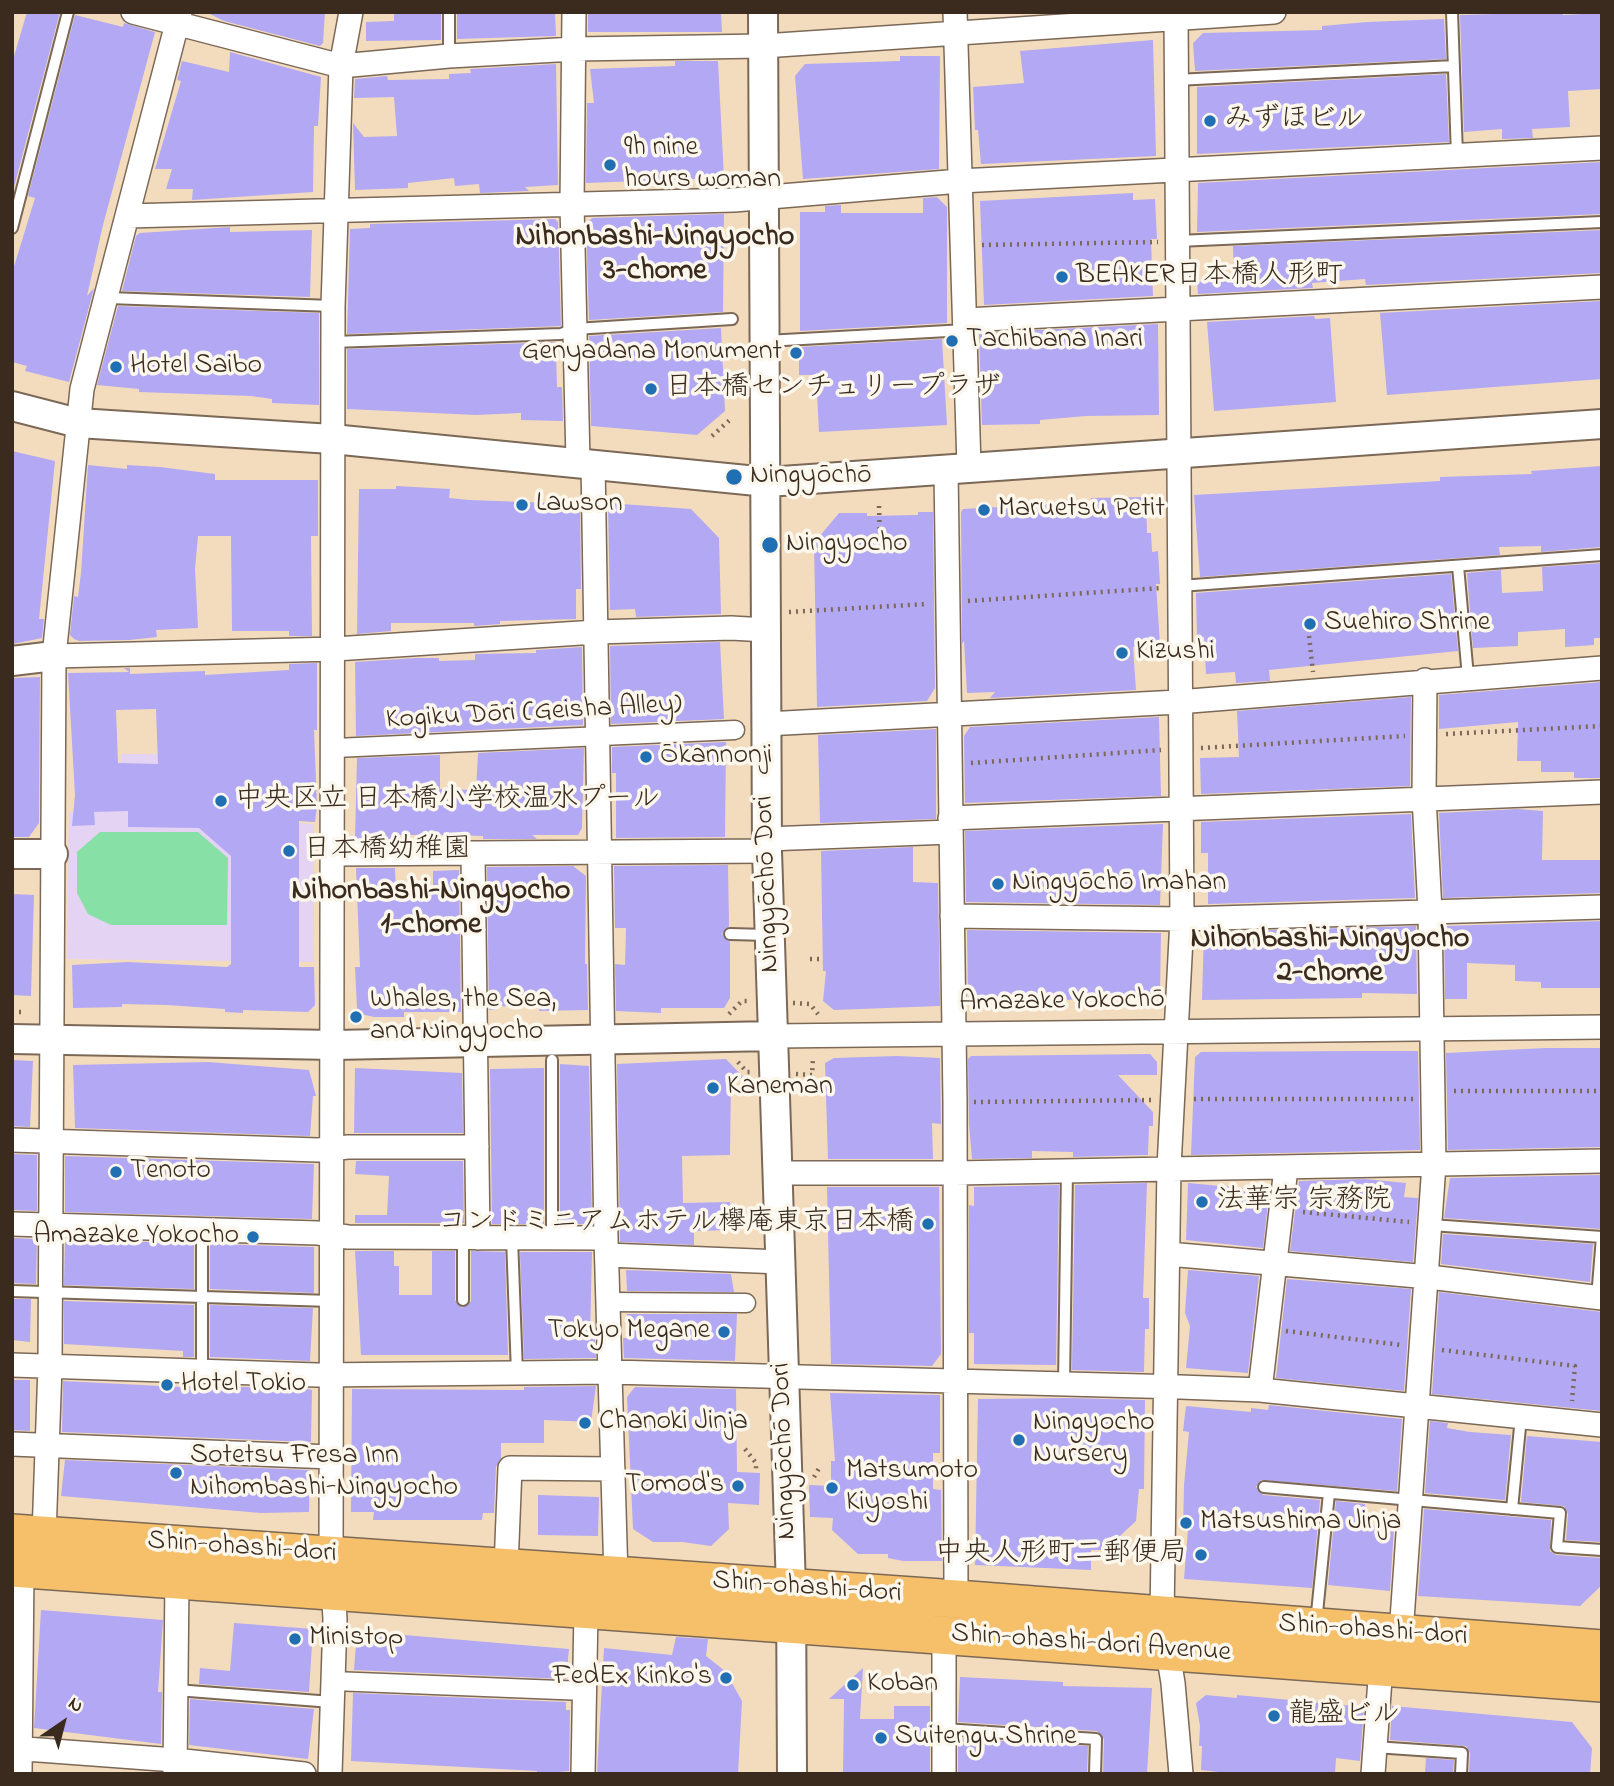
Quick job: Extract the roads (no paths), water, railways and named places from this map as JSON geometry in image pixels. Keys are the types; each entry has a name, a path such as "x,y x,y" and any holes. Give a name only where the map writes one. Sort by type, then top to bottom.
{"main road":[{"name":"Shin-ohashi-dori","path":"28,1534 333,1573 586,1610 790,1625"},
{"name":"Shin-ohashi-dori","path":"17,1568 177,1578 506,1567 616,1577 956,1599 1165,1633 1316,1627 1602,1649"},
{"name":"Shin-ohashi-dori Avenue","path":"790,1625 944,1633 1165,1633 1381,1666 1602,1683"}],"street":[{"path":"133,12 178,18 341,66 449,55 575,48 763,46 955,22 1275,12"},
{"path":"330,1774 333,1691 331,1457 335,748 332,342 341,66 351,12"},
{"path":"574,12 572,204 575,330 596,632 608,1302 616,1577"},
{"name":"Ningyōchō Dori","path":"763,12 767,845 791,1588 792,1774"},
{"path":"1176,16 1176,169 1170,241 1177,308 1181,453 1178,702 1182,919 1169,1167 1165,1633 1181,1774"},
{"path":"28,1534 47,1446 50,1366 54,656 82,389 108,298 178,18"},
{"path":"955,22 966,325 958,468 946,603 955,1034 956,1599"},
{"path":"127,216 338,212 762,196 960,181 1602,148"},
{"path":"966,325 1177,308 1602,287"},
{"path":"12,406 78,423 332,439 767,482 1602,424"},
{"path":"12,661 54,656 335,649 596,632 731,628 766,621"},
{"path":"766,724 1178,702 1425,680 1602,668"},
{"path":"1401,1634 1429,1277 1434,1164 1430,911 1424,797 1425,680"},
{"name":"Kogiku Dōri (Geisha Alley)","path":"335,748 597,739 735,730"},
{"path":"334,854 599,854 767,845 950,825 1180,806 1602,792"},
{"path":"12,854 53,855"},
{"path":"470,1238 477,1147 473,854"},
{"path":"952,916 1182,919 1602,908"},
{"name":"Amazake Yokochō","path":"774,1036 1602,1027"},
{"path":"12,1039 334,1045 774,1036"},
{"path":"12,1140 334,1149 477,1147"},
{"path":"779,1173 955,1173 1602,1161"},
{"path":"1260,1390 1286,1168"},
{"path":"12,1224 332,1235 552,1237 607,1247 781,1262"},
{"path":"1168,1254 1429,1277 1600,1298"},
{"path":"608,1302 746,1303"},
{"path":"12,1365 332,1375 611,1372 1260,1390 1602,1425"},
{"path":"12,1444 331,1457"},
{"path":"506,1567 510,1468 613,1469"},
{"path":"17,1568 16,1749 20,1774"},
{"path":"175,1767 177,1578"},
{"path":"583,1774 586,1610"},
{"path":"944,1633 944,1774"},
{"path":"1373,1774 1381,1666"},
{"path":"333,1691 585,1691"},
{"path":"16,1749 175,1767 304,1774"}],"lane":[{"path":"12,228 68,12"},
{"path":"449,12 449,55"},
{"path":"1452,12 1457,156"},
{"path":"1175,80 1454,66"},
{"path":"1170,241 1602,222"},
{"path":"108,298 333,306"},
{"path":"332,342 561,334 575,330 732,319"},
{"path":"765,341 966,325"},
{"path":"1180,586 1602,555"},
{"path":"1458,566 1468,677"},
{"path":"730,934 770,936"},
{"path":"552,1060 552,1237"},
{"path":"1064,1385 1067,1170"},
{"path":"1431,1225 1602,1237 1600,1298"},
{"path":"202,1229 202,1369"},
{"path":"463,1300 470,1238"},
{"path":"512,1238 517,1373"},
{"path":"12,1291 332,1301"},
{"path":"1511,1509 1521,1417"},
{"path":"1264,1487 1560,1513 1557,1548 1602,1550"},
{"path":"1316,1627 1329,1493"},
{"path":"176,1690 333,1691"},
{"path":"944,1730 1096,1739 1094,1774"},
{"path":"1375,1747 1462,1754 1461,1774"}],"place":[{"name":"みずほビル","path":"1210,121"},
{"name":"9h nine hours woman","path":"610,165"},
{"name":"BEAKER日本橋人形町","path":"1062,277"},
{"name":"Tachibana Inari","path":"952,341"},
{"name":"Genyadana Monument","path":"796,353"},
{"name":"Hotel Saibo","path":"116,367"},
{"name":"日本橋センチュリープラザ","path":"651,389"},
{"name":"Ningyōchō","path":"734,477"},
{"name":"Lawson","path":"522,505"},
{"name":"Maruetsu Petit","path":"984,510"},
{"name":"Ningyocho","path":"770,545"},
{"name":"Suehiro Shrine","path":"1310,624"},
{"name":"Kizushi","path":"1122,653"},
{"name":"Ōkannonji","path":"646,757"},
{"name":"中央区立 日本橋小学校温水プール","path":"221,801"},
{"name":"日本橋幼稚園","path":"289,851"},
{"name":"Ningyōchō Imahan","path":"998,884"},
{"name":"Whales, the Sea, and Ningyocho","path":"356,1017"},
{"name":"Kaneman","path":"713,1088"},
{"name":"Tenoto","path":"116,1172"},
{"name":"法華宗 宗務院","path":"1202,1202"},
{"name":"コンドミニアムホテル欅庵東京日本橋","path":"928,1224"},
{"name":"Amazake Yokocho","path":"253,1237"},
{"name":"Tokyo Megane","path":"724,1332"},
{"name":"Hotel Tokio","path":"167,1385"},
{"name":"Chanoki Jinja","path":"585,1423"},
{"name":"Ningyocho Nursery","path":"1019,1440"},
{"name":"Sotetsu Fresa Inn Nihombashi-Ningyocho","path":"176,1473"},
{"name":"Tomod's","path":"738,1486"},
{"name":"Matsumoto Kiyoshi","path":"832,1488"},
{"name":"Matsushima Jinja","path":"1186,1523"},
{"name":"中央人形町二郵便局","path":"1201,1555"},
{"name":"Ministop","path":"295,1639"},
{"name":"FedEx Kinko's","path":"726,1678"},
{"name":"Koban","path":"853,1685"},
{"name":"龍盛ビル","path":"1274,1716"},
{"name":"Suitengu Shrine","path":"881,1738"}],"district":[{"name":"Nihonbashi-Ningyocho 3-chome","path":"655,256"},
{"name":"Nihonbashi-Ningyocho 1-chome","path":"431,910"},
{"name":"Nihonbashi-Ningyocho 2-chome","path":"1330,958"}]}
